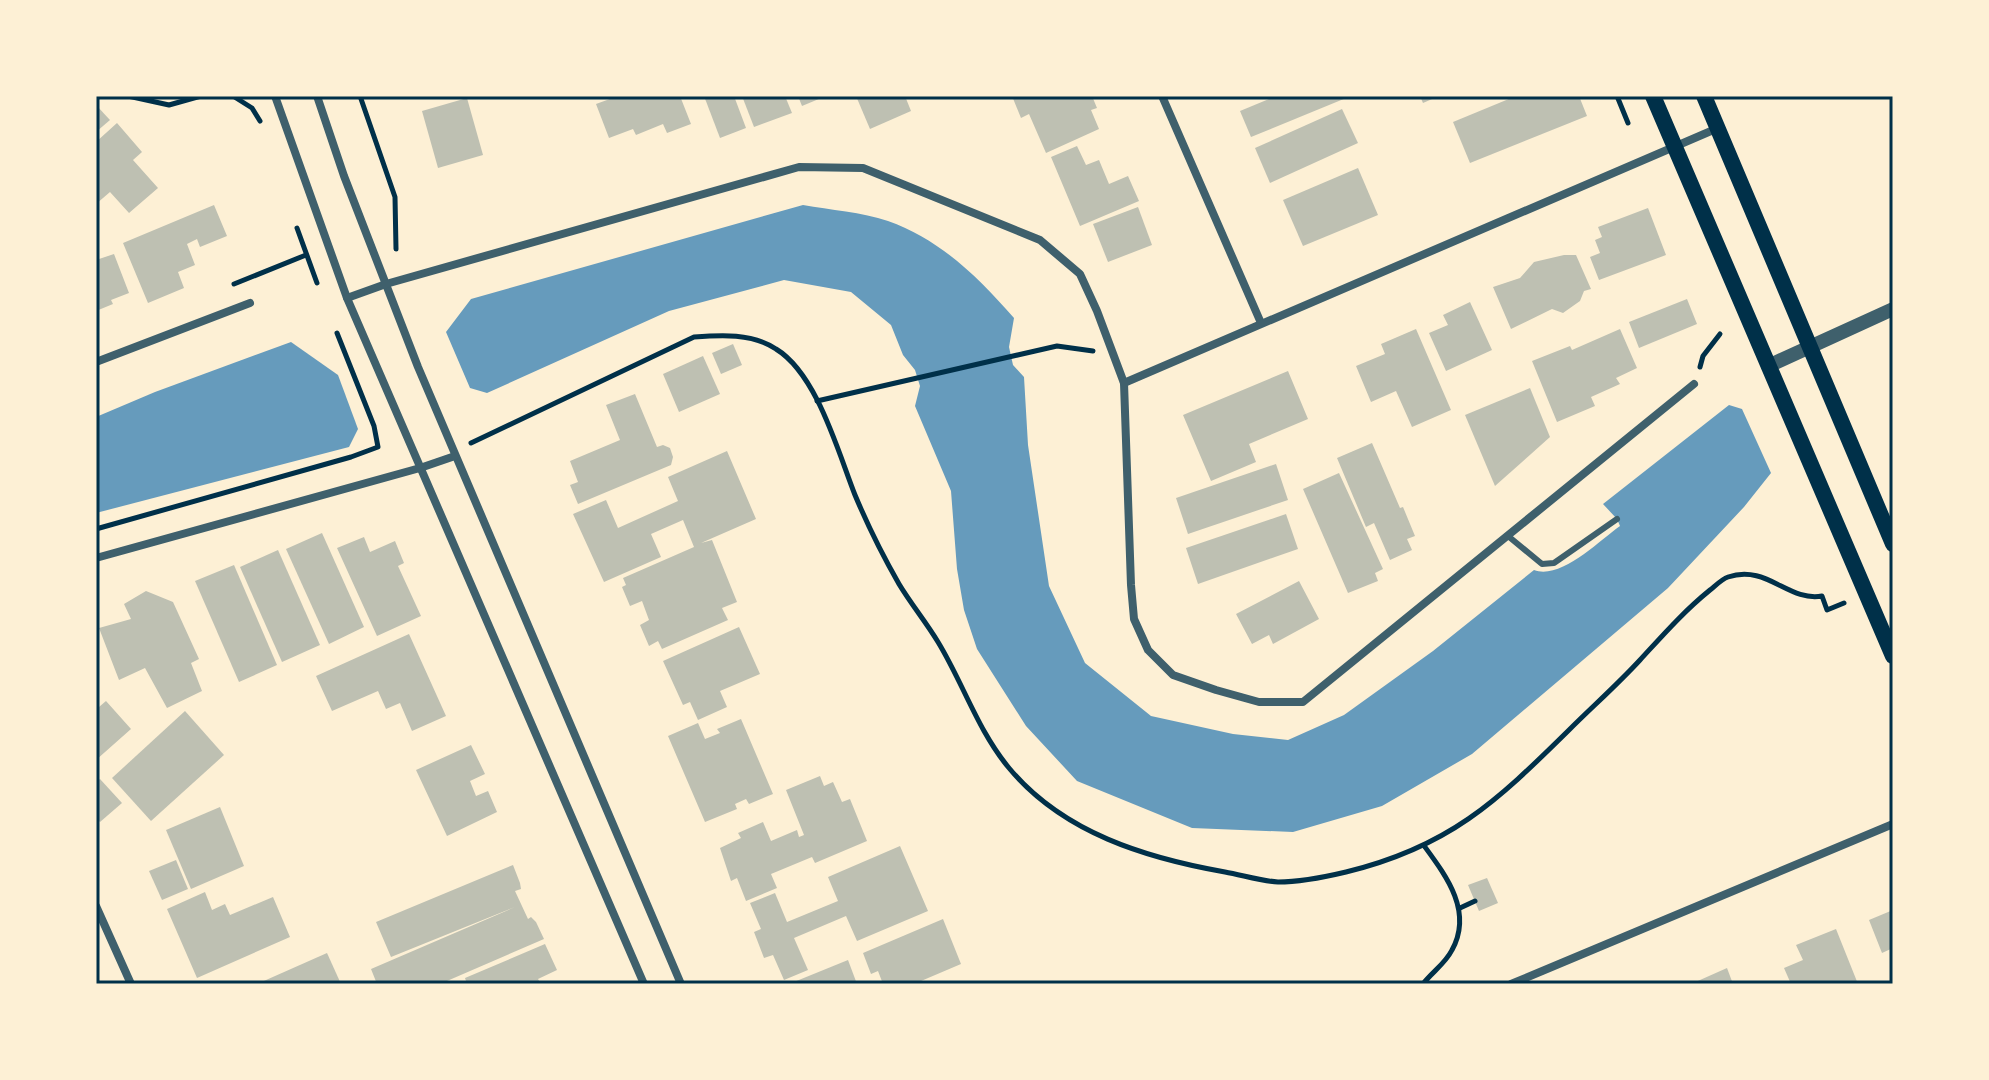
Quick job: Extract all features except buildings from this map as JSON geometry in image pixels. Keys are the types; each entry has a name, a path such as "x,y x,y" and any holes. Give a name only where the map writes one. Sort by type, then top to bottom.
{"main road":[{"path":"1653,96 1893,656"},
{"path":"1704,96 1893,544"}],"street":[{"path":"275,96 347,298 644,984"},
{"path":"317,96 344,176 455,456 681,984"},
{"path":"1162,96 1261,323"},
{"path":"1124,383 1718,128"},
{"path":"347,298 386,284 799,167 863,168 1040,240 1080,274 1124,383 1134,619 1148,650 1173,675 1259,702 1303,702 1694,384"},
{"path":"96,362 250,303"},
{"path":"1768,366 1893,309"},
{"path":"96,558 455,456"},
{"path":"1511,984 1893,824"},
{"path":"96,906 131,984"}],"lane":[{"path":"1508,536 1542,564 1554,563 1617,519"}],"path":[{"path":"128,96 169,105 201,96"},
{"path":"360,96 395,197 396,251"},
{"path":"1617,96 1628,123"},
{"path":"306,255 322,297"},
{"path":"96,529 378,447 374,426 333,324"},
{"path":"1694,384 1703,356 1720,334"},
{"path":"817,401 1057,346 1113,354"},
{"path":"468,444 483,437"},
{"path":"1423,984 1441,967 1454,948 1461,917 1445,873 1425,847"},
{"path":"1460,908 1475,901"}],"water":[{"path":"803,205 878,218 925,238 972,274 1014,318 1009,347 1013,365 1024,377 1028,445 1049,586 1085,663 1151,716 1233,734 1288,740 1344,715 1433,651 1534,570 1544,572 1567,565 1620,526 1603,504 1729,405 1742,409 1771,473 1744,507 1668,588 1472,754 1382,806 1293,832 1192,828 1077,781 1026,726 977,649 964,610 957,569 951,491 915,406 920,386 915,370 903,355 891,325 851,292 784,280 669,311 487,393 470,388 446,332 471,299"},
{"path":"291,342 338,375 358,429 349,447 96,513 96,417"}]}
